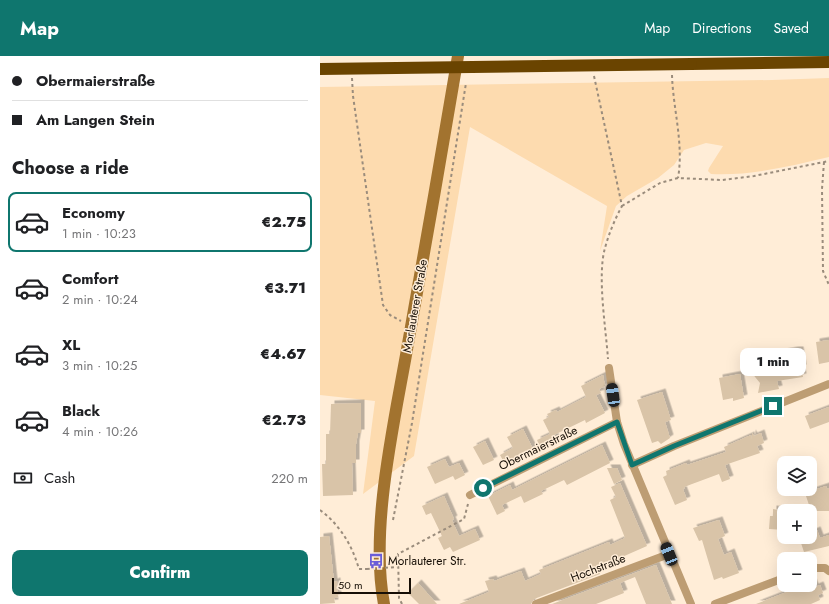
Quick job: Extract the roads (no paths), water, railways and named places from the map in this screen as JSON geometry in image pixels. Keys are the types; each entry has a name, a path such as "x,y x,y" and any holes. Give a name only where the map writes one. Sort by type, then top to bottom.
{"highway":[{"path":"320,70 829,62"}],"street":[{"name":"Morlauterer Straße","path":"384,604 380,578 384,560 385,489 395,419 458,56"},
{"path":"609,368 617,422 632,465 691,604"},
{"path":"632,465 674,446 829,384"},
{"name":"Obermaierstraße","path":"470,495 617,422"},
{"name":"Hochstraße","path":"536,604 669,554"},
{"path":"817,568 825,568 829,571"},
{"path":"715,604 777,581"}],"place":[{"name":"Morlauterer Str.","path":"376,561"}]}
